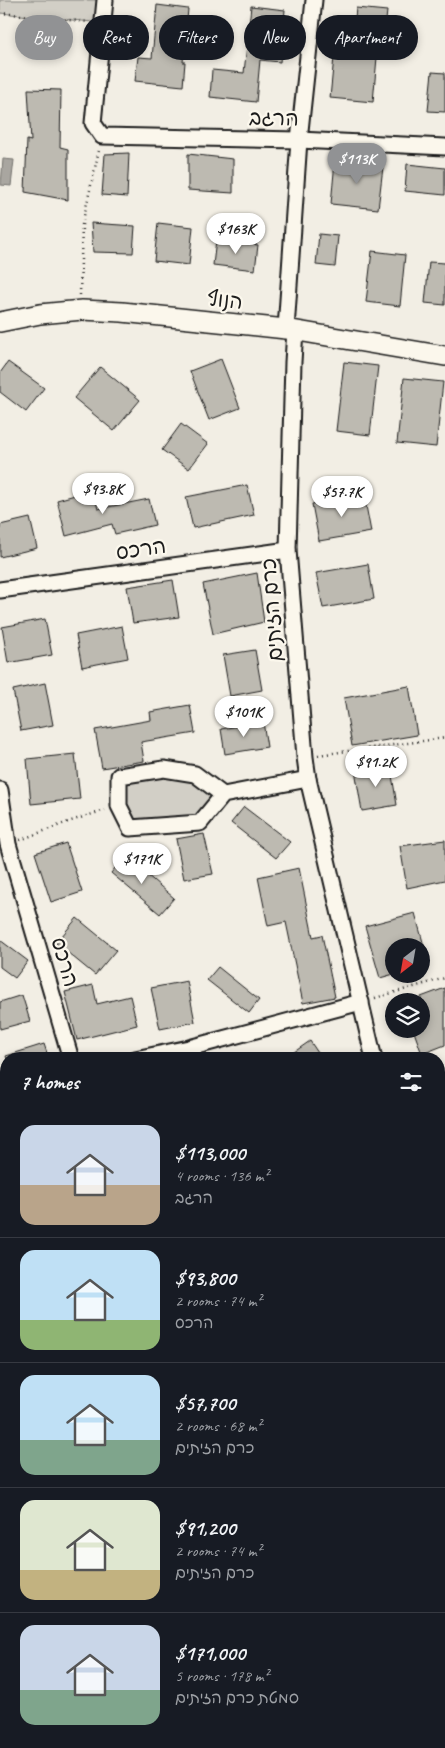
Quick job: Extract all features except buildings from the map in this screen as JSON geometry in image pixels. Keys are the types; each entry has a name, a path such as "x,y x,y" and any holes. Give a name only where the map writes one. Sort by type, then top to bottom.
{"street":[{"path":"104,15 105,0"},
{"name":"כרם הזיתים","path":"314,0 299,140 291,329 293,362 288,550 308,779 372,1052"},
{"path":"99,60 93,123 102,136"},
{"name":"הרגב","path":"102,136 299,140 445,147"},
{"name":"הנוף","path":"0,322 40,314 82,310 122,312 291,329 445,356"},
{"name":"הרכס","path":"0,590 288,550"},
{"path":"222,795 194,774 164,769 119,776 119,806 130,828 200,823 222,795 308,779"},
{"name":"הרכס","path":"0,790 8,844 70,1052"},
{"path":"193,1052 361,1002"}],"path":[{"path":"0,13 83,21"},
{"path":"82,310 80,287 82,225 102,136"},
{"path":"305,757 445,738"},
{"path":"8,844 119,806"},
{"path":"361,1002 445,978"}],"shaded area":[{"path":"0,0 105,0 104,15 83,15 83,21 73,20 73,15 0,13"},
{"path":"3,159 14,160 11,186 1,185"},
{"path":"195,774 223,795 200,823 130,828 119,776"}]}
